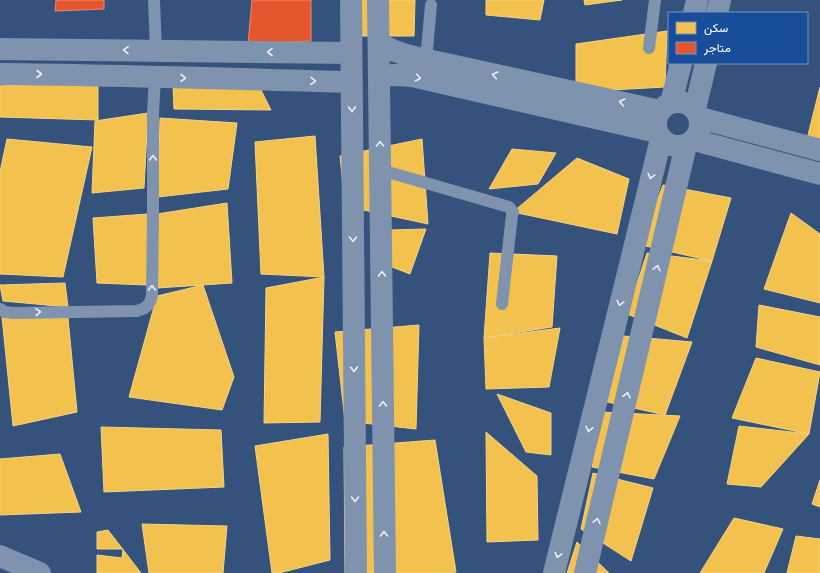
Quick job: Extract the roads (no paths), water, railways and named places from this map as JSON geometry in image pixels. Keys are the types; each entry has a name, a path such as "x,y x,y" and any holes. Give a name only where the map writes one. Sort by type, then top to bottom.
{"street":[{"path":"351,0 356,573"},
{"path":"378,0 385,573"},
{"path":"694,12 697,0"},
{"path":"717,12 720,0"},
{"path":"379,43 386,48 426,60 666,107 682,102 687,103 697,114 820,150"},
{"path":"0,49 351,53"},
{"path":"681,64 666,107 656,121 656,127 659,135 666,143 672,146 690,143 820,174"},
{"path":"585,573 690,143 698,134 700,126 697,114 706,64"},
{"path":"0,74 98,75 351,82"},
{"path":"379,76 395,74 412,76 659,135"},
{"path":"554,573 659,135"},
{"path":"352,162 381,170"},
{"path":"0,556 40,573"}],"lane":[{"path":"154,0 156,51"},
{"path":"649,48 655,0"},
{"path":"426,60 430,5"},
{"path":"0,309 5,312 13,313 137,311 148,306 152,294 154,214 153,114 155,77"},
{"path":"381,170 509,207 512,215 502,304"}]}
